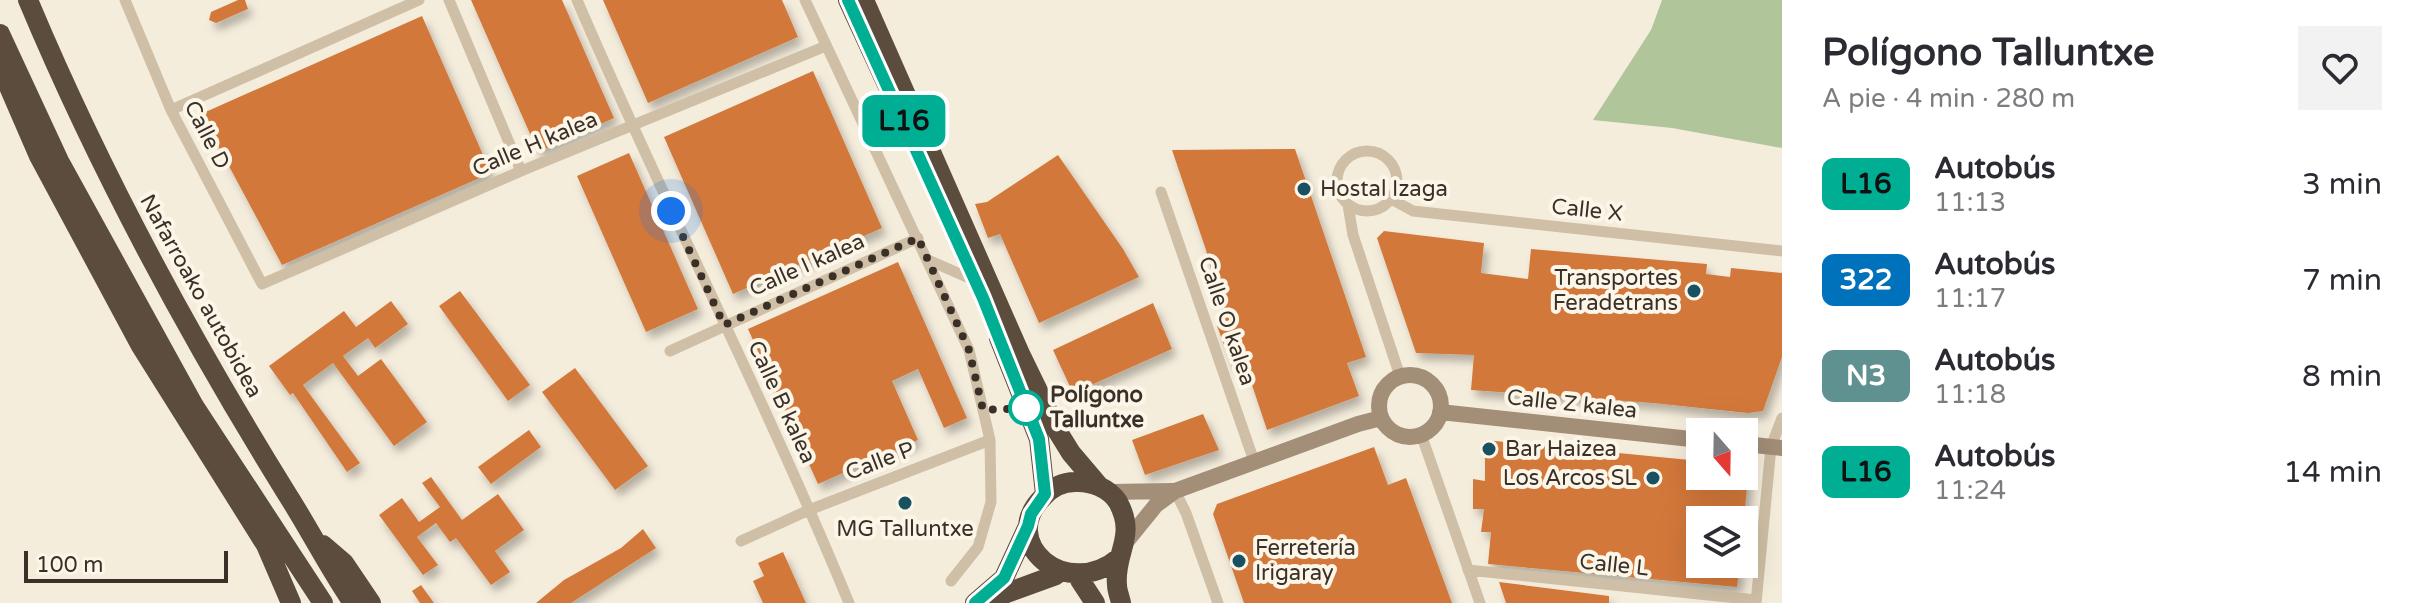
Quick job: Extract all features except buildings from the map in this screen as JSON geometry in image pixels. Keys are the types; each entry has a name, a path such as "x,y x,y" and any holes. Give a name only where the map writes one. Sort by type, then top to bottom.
{"highway":[{"name":"Nafarroako autobidea","path":"28,0 63,83 138,232 247,429 313,536 330,570 353,603"},
{"path":"848,0 976,281 1039,439 1045,494"},
{"path":"864,0 1021,356 1058,432 1071,453 1117,500 1127,525 1116,585 1121,603"},
{"path":"0,34 59,161 194,406 323,603"},
{"path":"0,66 39,156 141,346 266,545 291,603"},
{"path":"975,603 1004,578 1037,503 1045,494 1071,482 1085,482 1104,489"},
{"path":"1028,526 1034,555 1043,567 1056,575 1080,580 1096,577 1109,569 1123,549"},
{"path":"313,536 344,563 371,603"},
{"path":"994,603 1004,594 1056,575"},
{"path":"1080,580 1095,603"}],"street":[{"name":"Calle D","path":"125,0 171,110 262,284"},
{"path":"171,110 419,0"},
{"path":"449,0 521,171"},
{"name":"Calle B kalea","path":"577,0 631,126 849,603"},
{"path":"805,0 969,350 990,440 991,502 978,547 951,581"},
{"name":"Calle H kalea","path":"262,284 521,171 826,46"},
{"path":"1348,205 1371,211 1391,199 1397,184 1396,170 1383,155 1363,150 1345,159 1339,168 1337,188 1348,205 1353,235 1400,376"},
{"name":"Calle O kalea","path":"1161,192 1255,464"},
{"name":"Calle X","path":"1391,199 1413,211 1782,251"},
{"name":"Calle I kalea","path":"670,351 918,238"},
{"path":"928,260 976,281"},
{"path":"1413,375 1435,387 1440,412 1435,424 1413,437 1388,429 1379,408 1384,388 1400,376 1413,375"},
{"name":"Calle Z kalea","path":"1440,412 1686,438"},
{"path":"1123,549 1156,505 1175,491 1381,418"},
{"path":"1756,601 1782,418"},
{"path":"1421,434 1480,603"},
{"name":"Calle P","path":"741,541 809,510 990,440"},
{"path":"1104,489 1175,491"},
{"path":"1175,491 1218,603"},
{"name":"Calle L","path":"1468,570 1756,601"}],"green space":[{"path":"1662,0 1782,0 1782,148 1672,128 1593,120 1651,30"}],"bus line":[{"name":"L16","path":"848,0 983,298 1039,439 1045,494 1031,514 1004,578 975,603"}],"place":[{"name":"Hostal Izaga","path":"1304,189"},
{"name":"Transportes Feradetrans","path":"1694,291"},
{"name":"Polígono Talluntxe","path":"1026,408"},
{"name":"Bar Haizea","path":"1489,449"},
{"name":"Los Arcos SL","path":"1653,478"},
{"name":"MG Talluntxe","path":"905,503"},
{"name":"Ferretería Irigaray","path":"1239,561"}],"route":[{"path":"671,211 724,325 918,238 969,350 983,410 1026,408"}]}
